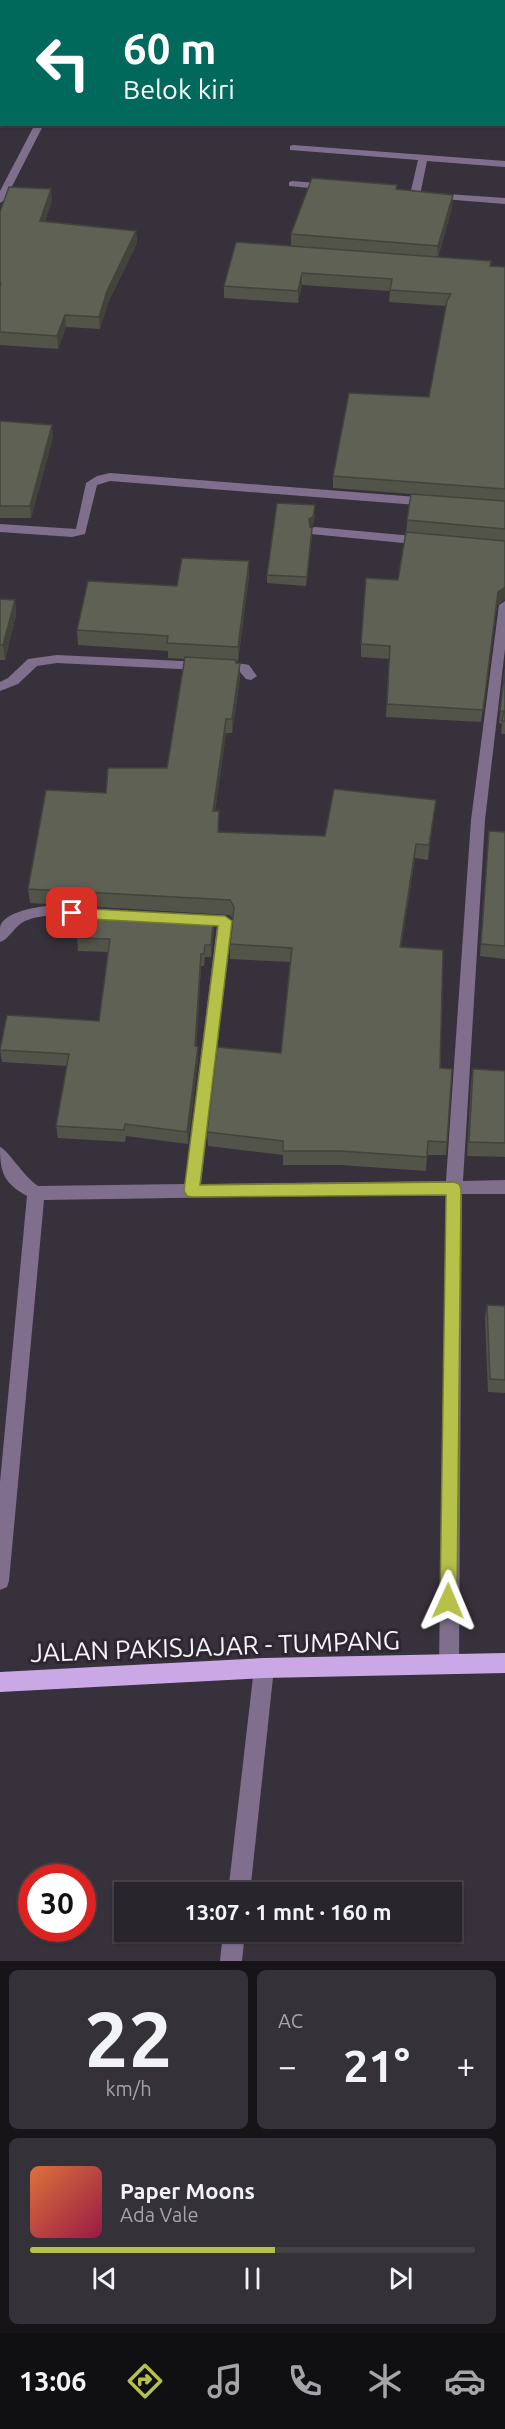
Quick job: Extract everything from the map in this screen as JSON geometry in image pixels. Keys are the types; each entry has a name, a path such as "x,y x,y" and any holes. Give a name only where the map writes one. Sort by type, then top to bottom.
{"main road":[{"name":"JALAN PAKISJAJAR - TUMPANG","path":"0,1682 264,1668 505,1663"}],"street":[{"path":"0,200 39,126"},
{"path":"293,148 505,164"},
{"path":"415,195 423,159"},
{"path":"292,184 337,188"},
{"path":"404,194 505,201"},
{"path":"0,528 72,533 81,531 92,483 101,478 110,477 447,504"},
{"path":"315,531 434,542"},
{"path":"449,1664 448,1189 478,820 505,605"},
{"path":"0,687 13,681 33,662 57,658 244,668 251,676"},
{"path":"0,937 4,929 13,921 29,914 51,912 120,916"},
{"path":"178,919 225,921 192,1191"},
{"path":"0,1154 22,1186 42,1193 418,1189"},
{"path":"42,1193 505,1187"},
{"path":"0,1581 42,1193"},
{"path":"240,1882 264,1668"},
{"path":"231,1961 233,1942"}],"building":[{"path":"312,178 397,185 396,189 453,195 438,246 291,234"},
{"path":"9,187 51,189 40,221 136,231 107,291 99,317 65,315 57,336 0,332 0,212"},
{"path":"236,242 491,261 490,266 505,267 505,489 333,476 349,393 429,397 447,301 451,294 390,290 392,279 302,273 298,291 224,286"},
{"path":"0,421 52,425 30,506 0,506"},
{"path":"411,494 505,501 505,529 407,520"},
{"path":"277,503 315,505 313,517 309,519 312,528 307,577 267,575"},
{"path":"406,532 505,541 505,587 498,592 483,710 387,704 390,646 361,644 366,578 398,580"},
{"path":"182,558 249,561 238,647 167,643 168,636 77,630 88,581 177,586"},
{"path":"0,599 15,600 3,645 0,645"},
{"path":"185,657 236,660 236,663 240,663 232,719 226,719 213,811 219,811 218,832 325,836 334,789 436,800 429,845 416,844 400,947 443,950 440,1068 452,1069 447,1142 428,1141 427,1157 341,1151 283,1151 283,1141 207,1132 217,1047 281,1053 292,948 230,944 234,907 230,900 28,889 46,790 106,793 108,768 167,768"},
{"path":"505,669 505,721 502,721 504,711 500,711"},
{"path":"489,831 505,832 505,946 481,944"},
{"path":"81,909 214,916 211,945 205,945 204,954 201,954 195,1046 198,1047 187,1132 125,1124 124,1130 56,1126 69,1054 0,1050 7,1015 99,1021 110,939 77,938"},
{"path":"473,1069 505,1071 505,1143 469,1142"},
{"path":"487,1305 505,1306 505,1380 490,1379"}],"route":[{"path":"72,913 225,921 192,1191 454,1189 448,1601"}]}
